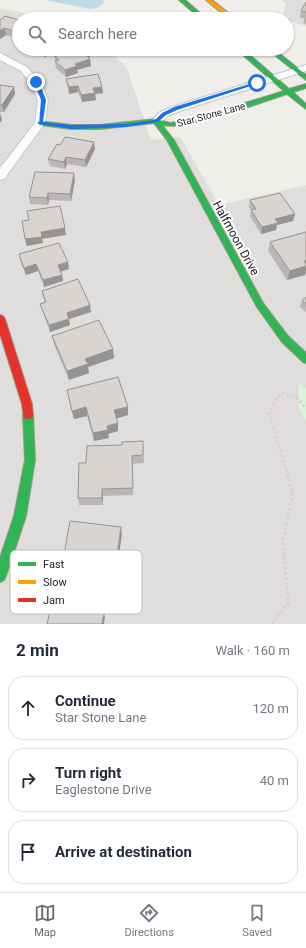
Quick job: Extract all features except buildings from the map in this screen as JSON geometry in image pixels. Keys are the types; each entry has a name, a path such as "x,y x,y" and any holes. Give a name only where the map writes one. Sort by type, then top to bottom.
{"street":[{"path":"182,0 196,12"},
{"path":"209,0 224,12"},
{"path":"0,56 24,69 36,82 44,100 40,123 0,176"},
{"path":"247,56 306,106"},
{"path":"281,56 302,70 306,78"},
{"name":"Star Stone Lane","path":"156,121 164,114 176,108 302,70"},
{"name":"Star Stone Lane","path":"40,123 72,127 100,127 156,121 170,125 197,120 306,86"},
{"name":"Halfmoon Drive","path":"156,121 170,140 226,246 260,305 285,339 306,359"},
{"path":"0,320 27,404 30,460 20,516 0,576"}],"path":[{"path":"272,624 288,604 283,540 293,492 269,414 277,398 283,393 300,400 306,409"}],"shaded area":[{"path":"282,0 306,0 306,26 294,23 294,12 284,12 286,4"},
{"path":"0,8 20,12 12,12 12,56 115,56 127,68 151,140 180,137 219,205 306,185 306,624 0,624"}],"green space":[{"path":"299,383 306,388 306,420 299,409"}],"water":[{"path":"45,0 103,0 104,3 97,8 90,9"}],"traffic: fast":[{"path":"182,0 196,12"},
{"path":"247,56 306,107"},
{"path":"279,56 306,78"},
{"path":"40,123 71,127 100,127 156,121 170,125 197,120 306,86"},
{"path":"156,121 170,140 260,305 285,339 306,359"},
{"path":"0,576 20,516 30,460 28,415"}],"traffic: slow":[{"path":"209,0 224,12"}],"traffic: jam":[{"path":"0,319 27,404 28,415"}],"route":[{"path":"36,82 44,100 40,123 72,127 100,127 156,121 164,114 176,108 257,83"}]}
